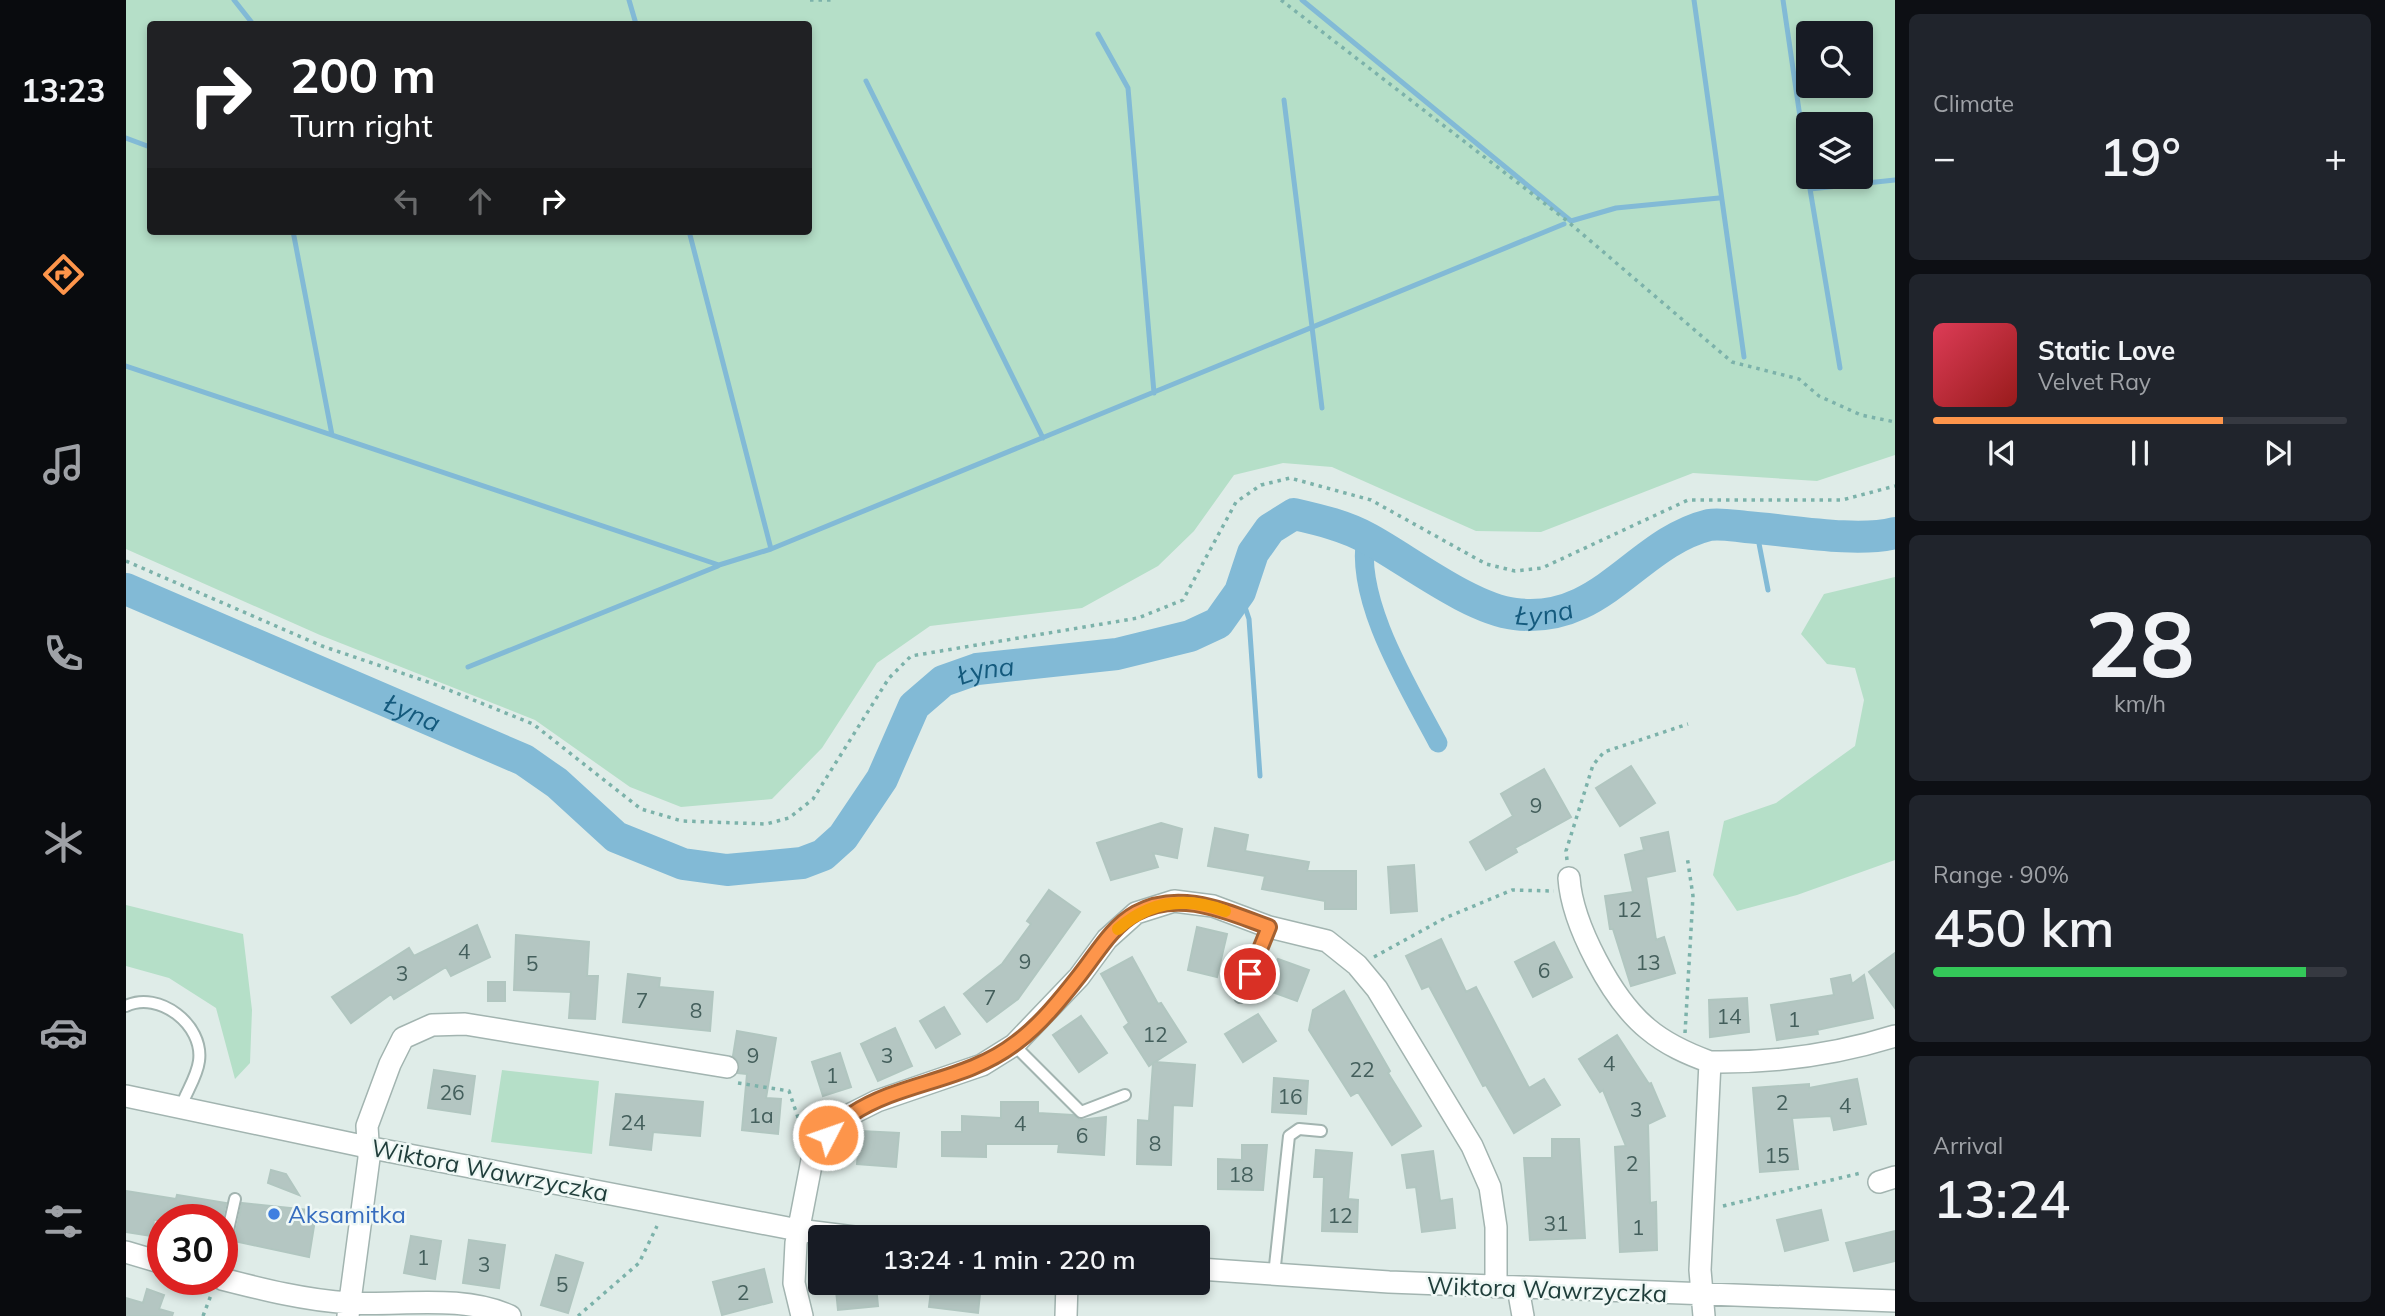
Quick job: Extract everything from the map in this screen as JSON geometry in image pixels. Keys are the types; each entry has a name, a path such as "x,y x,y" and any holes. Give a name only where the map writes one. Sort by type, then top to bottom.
{"street":[{"path":"1569,885 1580,926 1631,1012 1647,1029 1684,1051 1710,1062 1797,1058 1859,1047 1895,1036"},
{"path":"802,1316 794,1283 798,1230 812,1160 828,1135 851,1114 877,1101 982,1065 1014,1045 1079,976 1107,939 1136,913 1174,901 1213,906 1269,927 1327,940 1357,965 1404,1028 1472,1146 1485,1177 1507,1287 1522,1316"},
{"path":"350,1309 367,1126 403,1038 432,1025 465,1024 727,1067"},
{"path":"1702,1306 1710,1062"},
{"name":"Wiktora Wawrzyczka","path":"126,1096 367,1147 808,1231"},
{"path":"126,1252 147,1258"},
{"name":"Wiktora Wawrzyczka","path":"1210,1270 1507,1287 1702,1306 1895,1301"},
{"path":"238,1287 350,1309 448,1304 510,1316"},
{"path":"1066,1316 1067,1295"}],"lane":[{"path":"1240,997 1269,927"},
{"path":"126,1006 142,1000 158,1004 181,1017 191,1031 198,1044 199,1060 181,1107"},
{"path":"1014,1045 1081,1112 1125,1095"},
{"path":"1274,1275 1289,1136 1299,1129 1321,1131"},
{"path":"234,1204 235,1199"}],"path":[{"path":"810,0 835,0"},
{"path":"1281,0 1566,220 1732,362 1799,379 1819,396 1861,415 1895,422"},
{"path":"126,561 322,646 434,684 533,724 641,809 682,821 766,824 789,818 813,799 889,678 911,656 1138,618 1183,600 1236,502 1261,485 1290,478 1371,500 1486,564 1515,571 1542,568 1688,500 1842,500 1895,486"},
{"path":"1357,965 1445,918 1512,890 1569,885 1566,851 1593,765 1604,752 1688,724"},
{"path":"1684,1051 1693,895 1687,856"},
{"path":"727,1067 727,1082 789,1091 812,1160"},
{"path":"1722,1206 1862,1173 1887,1180"},
{"path":"578,1316 639,1264 657,1226"},
{"path":"203,1316 213,1295"}],"green space":[{"path":"126,0 1895,0 1895,455 1817,481 1693,473 1541,532 1476,531 1332,467 1283,463 1234,475 1194,531 1158,566 1082,608 930,626 877,663 822,748 772,799 681,807 630,787 535,720 320,635 126,549"},
{"path":"1895,577 1895,860 1797,895 1737,911 1713,875 1724,821 1776,803 1855,746 1864,700 1855,668 1827,664 1801,634 1824,594"},
{"path":"126,905 243,934 252,1010 250,1063 235,1079 216,1008 169,978 126,966"},
{"path":"502,1070 599,1081 592,1154 491,1142"}],"building":[{"path":"1631,766 1655,803 1620,826 1596,788"},
{"path":"1544,769 1571,817 1515,848 1517,852 1486,870 1470,842 1513,816 1501,794"},
{"path":"1161,823 1182,829 1177,858 1153,853 1158,867 1111,880 1097,843"},
{"path":"1215,828 1248,835 1245,851 1309,862 1307,871 1356,871 1356,909 1325,909 1325,901 1262,889 1265,876 1208,866"},
{"path":"1668,832 1675,871 1646,877 1656,940 1664,937 1675,973 1631,986 1613,929 1610,929 1605,896 1633,892 1625,855 1644,850 1641,838"},
{"path":"1414,865 1417,911 1391,913 1388,867"},
{"path":"1049,890 1080,912 1018,999 987,1022 964,994 1002,964 1031,924 1027,921"},
{"path":"477,925 490,957 451,976 446,967 394,999 391,994 351,1023 332,997 409,948 414,956"},
{"path":"1197,927 1227,934 1217,977 1188,970"},
{"path":"516,935 589,942 587,976 598,976 595,1019 569,1018 571,992 514,990"},
{"path":"1441,939 1466,992 1476,987 1529,1088 1544,1079 1560,1105 1514,1133 1486,1085 1483,1086 1429,986 1422,989 1406,956"},
{"path":"1554,942 1572,977 1533,997 1515,962"},
{"path":"1895,953 1895,1008 1869,972"},
{"path":"1132,957 1158,1004 1161,1003 1186,1042 1155,1062 1195,1065 1192,1106 1173,1105 1171,1165 1137,1164 1138,1120 1149,1121 1153,1063 1149,1066 1124,1027 1129,1023 1101,974"},
{"path":"1278,959 1309,970 1297,1001 1267,990"},
{"path":"628,974 660,978 659,987 713,992 710,1031 623,1022"},
{"path":"1850,975 1852,984 1864,975 1873,1018 1817,1030 1818,1034 1777,1040 1771,1005 1834,995 1831,979"},
{"path":"488,982 505,982 505,1001 488,1001"},
{"path":"1344,991 1390,1071 1388,1073 1421,1126 1392,1145 1358,1092 1351,1096 1309,1030 1313,1010"},
{"path":"1747,998 1749,1032 1710,1037 1709,1000"},
{"path":"944,1007 960,1034 936,1048 920,1021"},
{"path":"1258,1014 1276,1041 1243,1062 1225,1034"},
{"path":"1081,1016 1107,1053 1079,1072 1053,1035"},
{"path":"895,1028 912,1066 878,1081 861,1044"},
{"path":"737,1031 776,1038 766,1098 781,1099 778,1134 742,1130 747,1074 738,1073 739,1063 733,1056"},
{"path":"1617,1035 1649,1084 1651,1083 1665,1116 1648,1124 1650,1203 1656,1202 1657,1250 1620,1252 1615,1147 1626,1146 1603,1090 1600,1092 1579,1059"},
{"path":"840,1053 851,1087 823,1096 812,1062"},
{"path":"434,1070 475,1076 470,1114 428,1108"},
{"path":"1274,1078 1308,1081 1306,1114 1272,1112"},
{"path":"1857,1079 1866,1124 1834,1130 1831,1116 1792,1118 1798,1169 1760,1172 1753,1088 1809,1084 1809,1088"},
{"path":"616,1094 703,1102 700,1136 653,1132 651,1150 610,1145"},
{"path":"1001,1102 1038,1102 1038,1113 1073,1115 1080,1120 1106,1117 1104,1155 1058,1152 1059,1144 986,1144 986,1157 942,1156 942,1132 962,1132 962,1116 1001,1118"},
{"path":"860,1131 899,1133 896,1167 857,1164"},
{"path":"1552,1139 1579,1139 1585,1238 1530,1240 1524,1158 1552,1158"},
{"path":"1242,1145 1267,1145 1263,1190 1218,1189 1218,1159 1242,1160"},
{"path":"1316,1150 1352,1153 1348,1199 1358,1200 1357,1232 1322,1231 1324,1177 1314,1177"},
{"path":"1433,1151 1440,1201 1452,1199 1455,1228 1422,1232 1416,1187 1407,1188 1402,1155"},
{"path":"271,1170 286,1174 299,1195 268,1183"},
{"path":"126,1191 176,1199 177,1195 226,1203 147,1204 147,1235 126,1232"},
{"name":"Aksamitka","path":"242,1203 309,1210 315,1220 309,1257 238,1242"},
{"path":"1821,1210 1828,1240 1785,1251 1777,1220"},
{"path":"1895,1231 1895,1261 1854,1271 1846,1243"},
{"path":"411,1236 441,1241 435,1279 404,1273"},
{"path":"469,1240 505,1245 499,1288 463,1283"},
{"path":"556,1255 583,1263 568,1313 541,1305"},
{"path":"764,1269 772,1302 722,1315 713,1282"},
{"path":"147,1289 147,1295 164,1295 159,1309 173,1313 172,1316 126,1316 126,1298 143,1303"},
{"path":"836,1295 877,1295 878,1306 838,1310"},
{"path":"930,1295 980,1295 978,1313 929,1307"}],"waterway":[{"path":"234,0 251,21"},
{"path":"629,0 635,21"},
{"path":"1302,0 1571,221 1616,208 1719,198"},
{"path":"1694,0 1744,357"},
{"path":"1783,0 1799,112"},
{"path":"1098,34 1128,88 1154,393"},
{"path":"866,81 1043,438"},
{"path":"1284,100 1322,408"},
{"path":"126,138 147,146"},
{"path":"1873,182 1895,180"},
{"path":"1810,189 1840,368"},
{"path":"126,366 719,565 771,549 1564,224"},
{"path":"294,235 332,435"},
{"path":"690,235 771,549"},
{"name":"Łyna","path":"126,589 524,760 557,783 616,837 683,864 727,870 802,863 823,855 843,837 882,779 914,706 943,681 977,669 1117,654 1190,636 1218,623 1240,592 1253,553 1270,529 1294,514 1360,534 1460,594 1515,614 1545,614 1572,607 1595,595 1683,534 1709,525 1861,537 1895,533"},
{"path":"1756,528 1768,590"},
{"path":"1366,537 1364,562 1376,615 1399,670 1438,743"},
{"path":"468,667 718,566"},
{"path":"1240,592 1249,619 1260,776"}],"slow traffic":[{"path":"1118,929 1136,913 1174,901 1213,906 1225,911"}],"place":[{"name":"Aksamitka","path":"274,1214"}],"route":[{"path":"828,1135 851,1114 877,1101 982,1065 1014,1045 1037,1024 1107,939 1136,913 1174,901 1213,906 1269,927 1250,974"}]}
